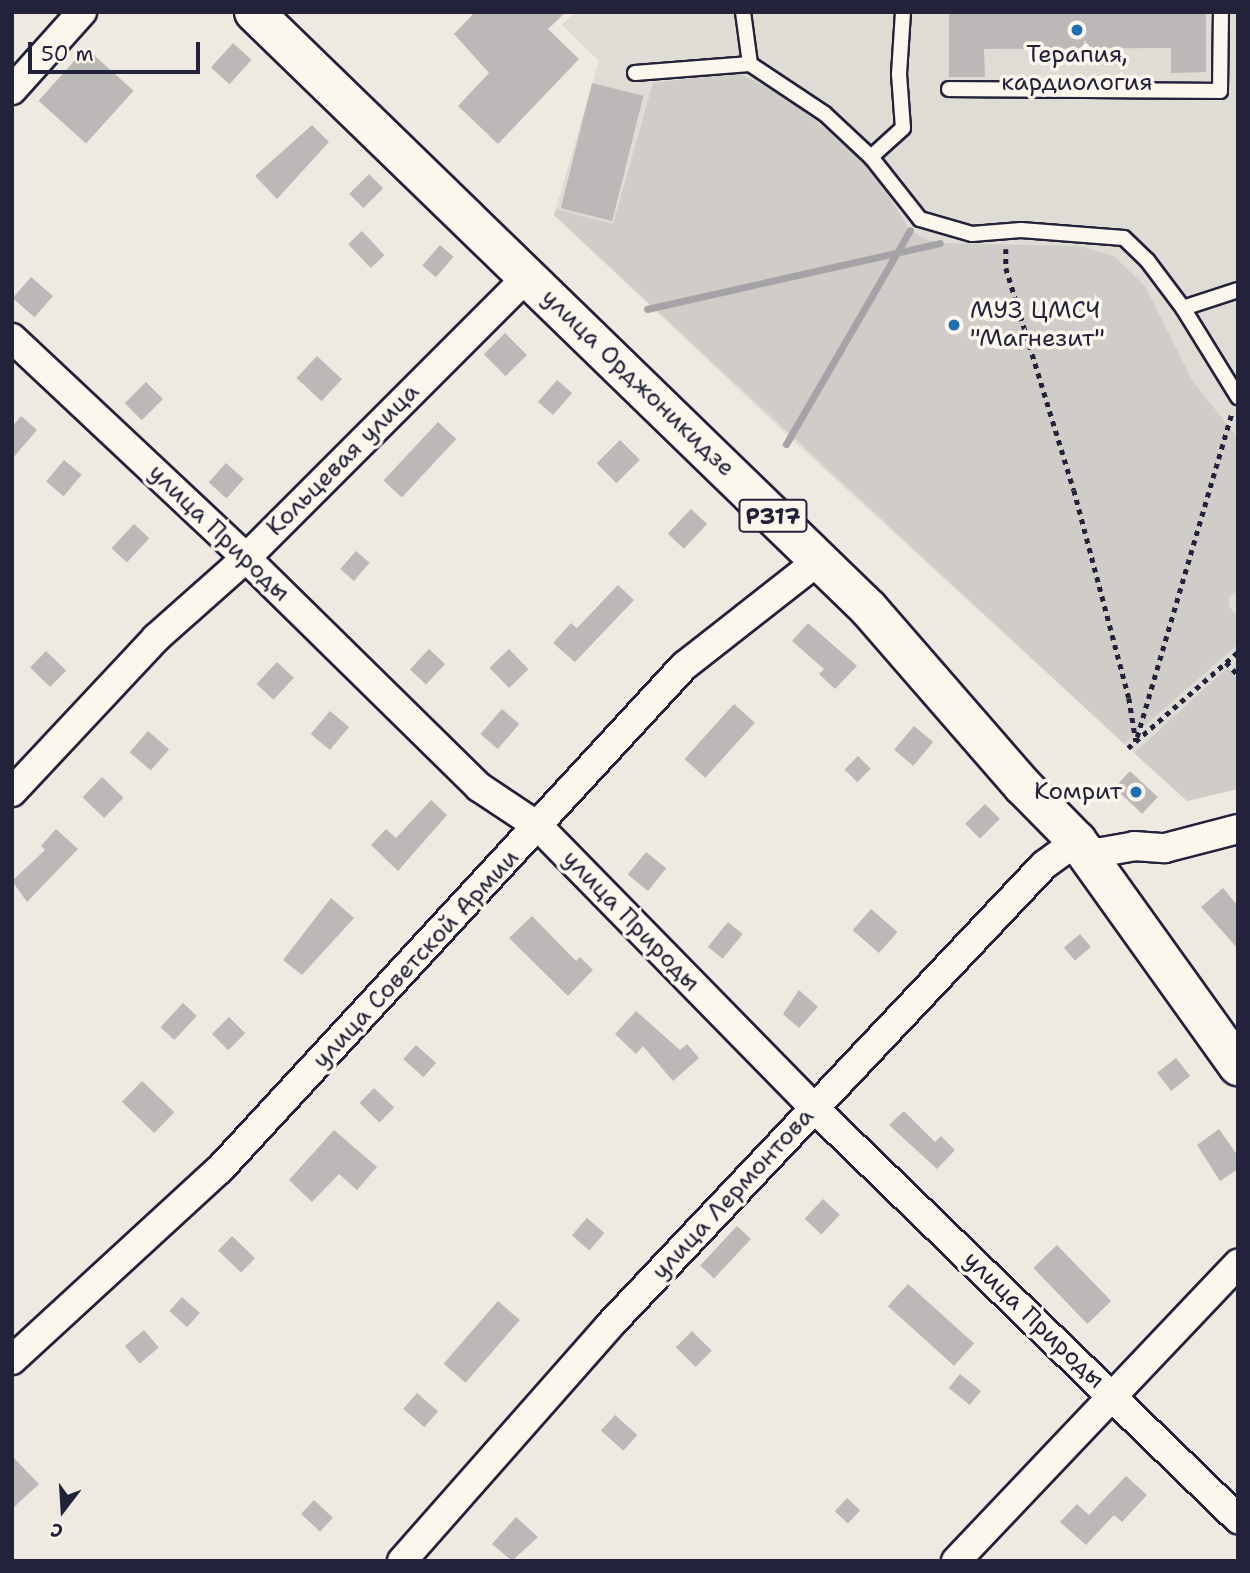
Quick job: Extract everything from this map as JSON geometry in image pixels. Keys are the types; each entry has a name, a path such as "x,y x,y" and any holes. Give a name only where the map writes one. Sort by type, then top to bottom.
{"main road":[{"name":"улица Орджоникидзе","path":"254,12 894,636 1023,786 1077,841 1238,1066"}],"street":[{"path":"12,90 82,12"},
{"name":"Кольцевая улица","path":"12,792 156,638 246,558 527,277"},
{"name":"улица Природы","path":"12,338 246,558 478,787 539,827 814,1108 1238,1519"},
{"name":"улица Советской Армии","path":"12,1360 220,1169 539,827 684,666 819,560"},
{"path":"1077,841 1096,853 1134,846 1166,848 1238,829"},
{"name":"улица Лермонтова","path":"402,1561 609,1326 1044,865 1077,841"},
{"path":"956,1561 1238,1264"}],"lane":[{"path":"743,12 750,64"},
{"path":"872,157 903,128 900,74 903,12"},
{"path":"949,89 1220,91 1221,12"},
{"path":"635,73 750,64 825,114 872,157 920,219 972,234 1006,231 1124,238 1147,260 1183,308 1236,393"},
{"path":"1183,308 1238,290"}],"path":[{"path":"1006,231 1006,268 1074,490 1129,698 1136,741"},
{"path":"1136,741 1236,393"},
{"path":"1128,748 1238,652"},
{"path":"1226,662 1238,675"}],"shaded area":[{"name":"МУЗ ЦМСЧ \"Магнезит\"","path":"576,12 1238,12 1238,789 1187,801 788,436 554,215 599,61 562,25"},
{"name":"МУЗ ЦМСЧ \"Магнезит\"","path":"738,73 783,95 866,161 910,230 925,239 940,243 1080,246 1114,256 1145,286 1193,382 1238,438 1238,589 1229,597 1229,607 1238,616 1238,644 1124,744 554,215 556,209 613,224 653,83"},
{"path":"1228,667 1238,679 1238,789 1187,801 1134,753"}],"building":[{"path":"475,12 566,12 548,29 579,59 498,144 458,106 489,73 454,34"},
{"name":"Терапия, кардиология","path":"949,12 1206,12 1206,72 1171,73 1171,48 984,49 985,77 949,77"},
{"path":"233,43 252,60 229,84 211,68"},
{"path":"86,48 134,91 86,144 38,101"},
{"path":"592,83 643,96 612,221 561,208"},
{"path":"312,125 329,142 277,199 255,176"},
{"path":"369,174 383,188 363,208 349,194"},
{"path":"362,231 385,255 371,268 348,244"},
{"path":"440,245 454,257 436,277 422,265"},
{"path":"31,277 53,296 35,317 13,298"},
{"path":"505,333 527,355 506,376 484,354"},
{"path":"317,356 342,379 321,401 297,378"},
{"path":"557,380 572,393 553,415 538,402"},
{"path":"146,382 163,399 142,420 125,403"},
{"path":"21,416 37,430 12,459 12,427"},
{"path":"438,422 456,439 402,498 383,481"},
{"path":"620,440 640,460 616,483 597,463"},
{"path":"64,460 82,475 64,496 46,481"},
{"path":"226,463 244,479 226,498 209,482"},
{"path":"691,509 707,524 684,549 668,534"},
{"path":"134,524 149,538 127,562 111,548"},
{"path":"356,551 370,563 354,581 340,569"},
{"path":"618,585 634,600 575,662 553,643 571,623 577,628"},
{"path":"808,623 857,666 835,689 819,674 824,669 792,641"},
{"path":"429,649 445,664 426,684 410,669"},
{"path":"509,649 528,669 509,688 490,668"},
{"path":"46,651 66,670 50,687 30,668"},
{"path":"277,662 294,678 273,700 257,684"},
{"path":"734,704 755,723 705,778 684,759"},
{"path":"502,709 519,724 498,749 480,734"},
{"path":"330,711 349,727 330,750 311,734"},
{"path":"914,726 933,742 913,766 894,750"},
{"path":"148,731 169,749 151,771 130,752"},
{"path":"858,756 871,769 857,782 845,769"},
{"name":"Комрит","path":"1130,771 1158,797 1142,814 1114,788"},
{"path":"102,777 124,798 104,818 83,797"},
{"path":"431,800 447,815 398,871 371,845 386,829 396,838"},
{"path":"985,804 1000,819 980,839 965,824"},
{"path":"56,829 78,849 27,902 12,881 45,850 41,846"},
{"path":"646,852 666,868 648,891 628,875"},
{"path":"1223,888 1238,906 1238,949 1201,907"},
{"path":"331,898 354,918 302,975 283,960"},
{"path":"871,909 897,932 879,953 853,930"},
{"path":"532,916 576,961 580,957 593,970 568,996 509,938"},
{"path":"728,922 743,934 723,959 708,947"},
{"path":"1080,934 1091,947 1075,961 1064,947"},
{"path":"799,990 818,1007 799,1028 783,1014"},
{"path":"183,1003 197,1016 174,1040 160,1027"},
{"path":"636,1011 680,1050 687,1044 699,1058 673,1081 643,1046 636,1054 615,1034"},
{"path":"229,1017 245,1033 228,1050 212,1034"},
{"path":"416,1045 436,1063 423,1077 403,1059"},
{"path":"1176,1058 1190,1076 1171,1091 1157,1073"},
{"path":"142,1081 174,1112 154,1133 122,1102"},
{"path":"374,1088 394,1107 380,1123 359,1103"},
{"path":"904,1111 935,1142 941,1136 955,1150 937,1169 889,1125"},
{"path":"1219,1129 1238,1156 1238,1169 1220,1181 1197,1145"},
{"path":"334,1130 377,1167 357,1190 339,1174 312,1202 289,1180"},
{"path":"823,1199 840,1215 821,1234 805,1219"},
{"path":"587,1218 604,1233 589,1250 572,1235"},
{"path":"737,1226 751,1239 714,1278 700,1265"},
{"path":"232,1236 255,1258 241,1273 218,1250"},
{"path":"1057,1245 1111,1301 1087,1324 1033,1268"},
{"path":"908,1284 974,1344 954,1366 888,1306"},
{"path":"182,1297 200,1313 187,1327 169,1311"},
{"path":"498,1301 520,1320 465,1383 444,1364"},
{"path":"144,1330 159,1348 140,1364 125,1346"},
{"path":"692,1331 712,1351 696,1367 676,1347"},
{"path":"960,1374 981,1391 970,1405 949,1388"},
{"path":"417,1393 438,1411 424,1427 403,1409"},
{"path":"615,1415 637,1435 623,1451 601,1431"},
{"path":"12,1456 39,1484 12,1509"},
{"path":"1126,1476 1147,1495 1122,1522 1114,1515 1086,1545 1060,1522 1077,1504 1089,1515"},
{"path":"847,1498 860,1510 848,1523 835,1511"},
{"path":"314,1500 333,1518 320,1532 301,1514"},
{"path":"516,1517 538,1537 512,1561 492,1544"}],"waterway":[{"path":"786,444 910,230"},
{"path":"647,309 940,243"}],"place":[{"name":"Терапия, кардиология","path":"1077,30"},
{"name":"МУЗ ЦМСЧ \"Магнезит\"","path":"954,325"},
{"name":"Комрит","path":"1136,792"}]}
